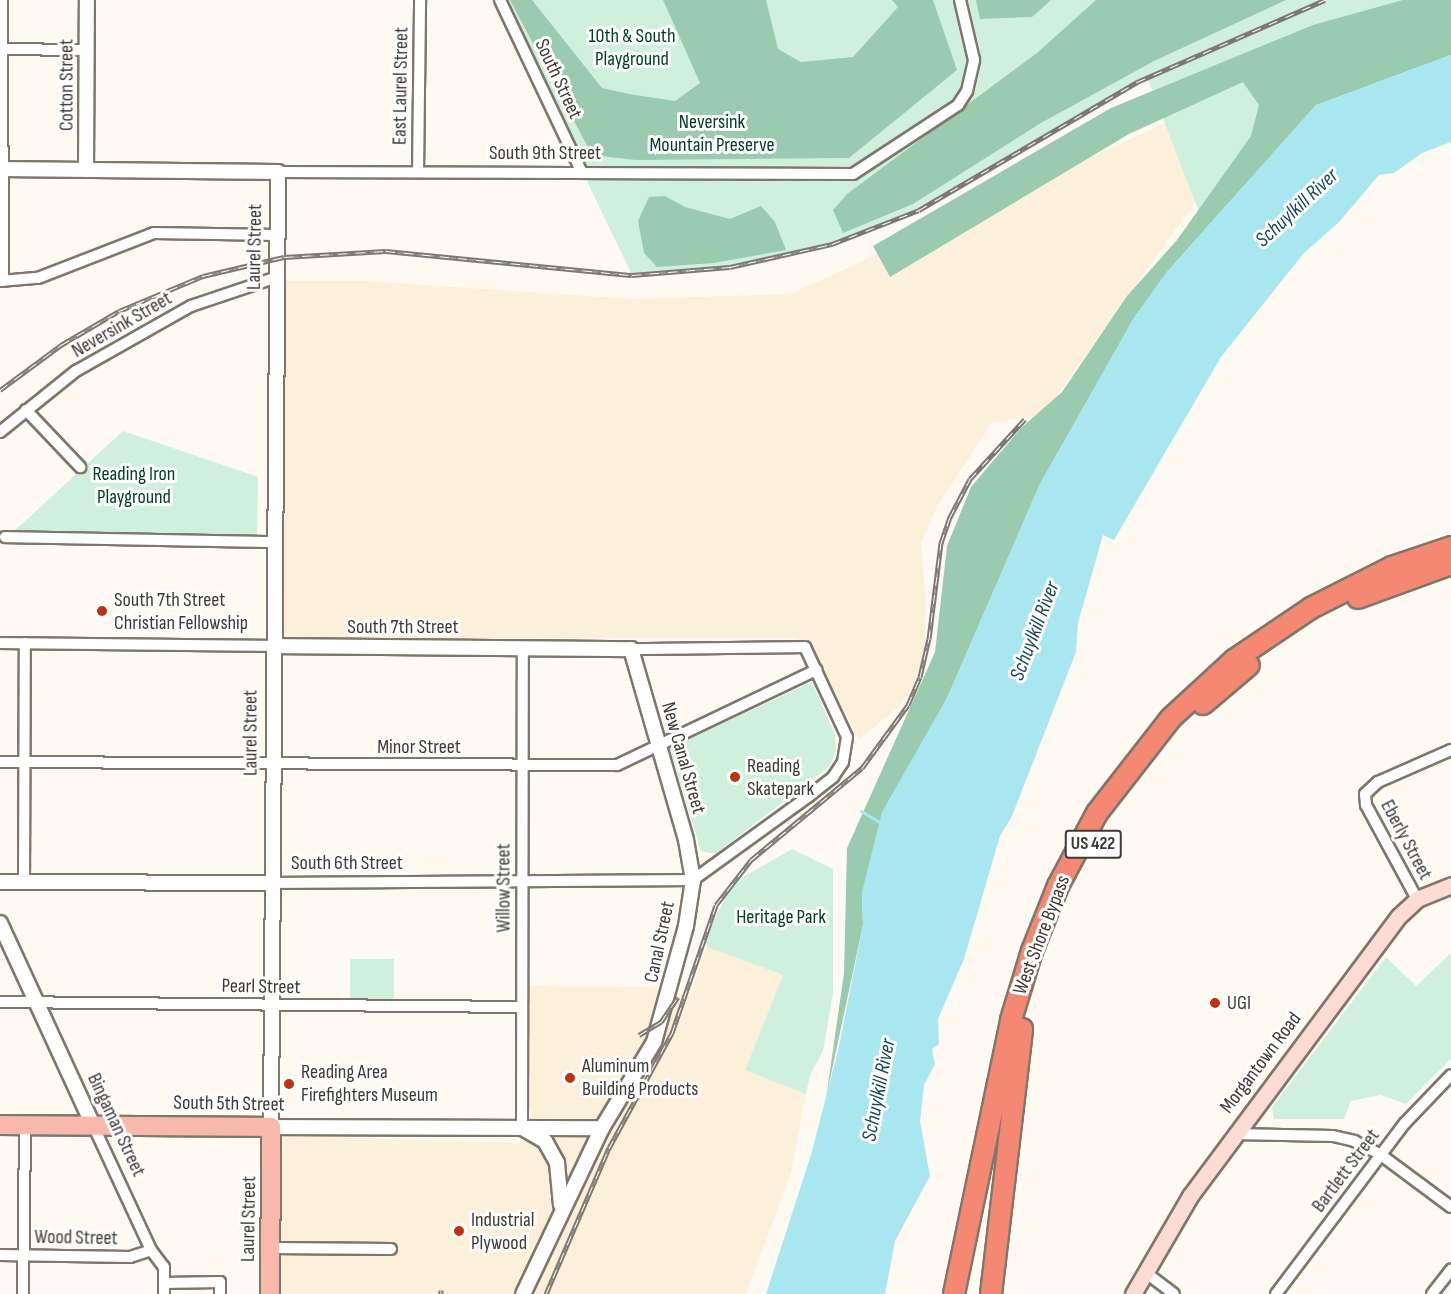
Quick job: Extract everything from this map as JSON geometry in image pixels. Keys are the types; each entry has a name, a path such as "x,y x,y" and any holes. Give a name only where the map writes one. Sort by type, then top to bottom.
{"highway":[{"name":"West Shore Bypass","path":"954,1294 1011,1020 1032,951 1078,845 1110,793 1171,718 1234,660 1311,608 1392,567 1451,547"},
{"name":"West Shore Bypass","path":"989,1294 1017,1060 1032,987 1070,888 1107,821 1182,725 1257,659 1335,608 1394,582 1451,564"},
{"path":"959,1294 970,1218"}],"main road":[{"name":"Morgantown Road","path":"1133,1294 1179,1214 1234,1134 1399,916 1417,899 1451,885"},
{"name":"South 5th Street","path":"0,1125 271,1127"},
{"name":"Laurel Street","path":"270,1294 271,1127"}],"street":[{"path":"2,0 1,281 38,278 141,236 158,232 278,235"},
{"name":"Cotton Street","path":"86,170 87,0"},
{"name":"East Laurel Street","path":"418,172 420,0"},
{"name":"South Street","path":"500,0 582,173"},
{"name":"South 9th Street","path":"1,169 853,174 958,105 967,91 974,60 960,0"},
{"path":"1,49 87,50"},
{"name":"Laurel Street","path":"271,1127 278,172"},
{"name":"Neversink Street","path":"0,432 76,371 190,306 277,277"},
{"path":"26,410 81,467"},
{"path":"5,537 275,542"},
{"name":"South 7th Street","path":"0,643 631,649 805,647"},
{"path":"24,882 25,643"},
{"name":"Canal Street","path":"523,1294 561,1209 602,1128 642,1066 661,1022 686,926 693,880 809,796 833,777 843,762 847,737 805,647"},
{"name":"Willow Street","path":"522,1128 523,648"},
{"name":"New Canal Street","path":"631,649 686,840 693,880"},
{"name":"Minor Street","path":"0,762 617,765 816,670"},
{"name":"Eberly Street","path":"1417,899 1365,797 1368,789 1378,782 1451,750"},
{"name":"South 6th Street","path":"0,882 522,883 693,880"},
{"name":"Bingaman Street","path":"0,923 151,1250 164,1268 164,1288 220,1282 220,1294"},
{"name":"Pearl Street","path":"0,1002 521,1007"},
{"name":"Bartlett Street","path":"1276,1294 1381,1155 1451,1075"},
{"path":"23,1294 25,1125"},
{"name":"South 5th Street","path":"271,1127 602,1128"},
{"path":"522,1128 545,1141 557,1163 561,1209"},
{"path":"1234,1134 1344,1138 1381,1155 1451,1207"},
{"path":"271,1248 391,1249"},
{"name":"Wood Street","path":"0,1255 130,1257 151,1250"},
{"path":"1432,1294 1451,1269"},
{"path":"1145,1272 1174,1294"}],"shaded area":[{"path":"1192,111 1220,167 1044,414 992,423 938,505 921,543 926,598 924,653 916,682 898,708 859,739 810,643 794,638 284,638 285,281 368,281 633,299 790,294"},
{"path":"707,947 783,975 745,1070 806,1094 791,1173 746,1294 278,1294 282,1136 531,1143 530,986 655,987 690,996"}],"green space":[{"name":"Neversink Mountain Preserve","path":"500,0 1451,0 1451,55 1368,84 1202,220 1147,77 919,210 875,229 796,254 730,267 632,275"},
{"path":"510,0 532,0 602,88 629,94 675,101 700,83 663,0 766,0 778,49 801,62 853,57 898,7 892,0 933,0 957,70 849,158 636,160 592,155"},
{"path":"976,0 1051,0 1032,17 980,19"},
{"path":"1096,0 1286,0 1154,61 1041,123 913,204 843,233 833,210 847,194 1037,53"},
{"path":"1403,0 1451,0 1451,55 1316,105 1167,272 1134,318 1040,484 948,696 918,752 862,892 863,925 826,1098 844,973 847,848 935,652 947,546 971,487 1021,428 1062,392 1127,296 1177,240 1251,136 1259,105 1243,82 1129,134 890,277 873,246 1111,108 1313,25"},
{"path":"665,196 685,207 730,219 761,206 775,222 786,250 714,263 657,267 644,253 638,221 649,197"},
{"name":"Reading Iron Playground","path":"123,431 258,477 257,537 12,533"},
{"path":"812,682 835,734 836,750 830,766 715,854 701,851 670,748"},
{"name":"Heritage Park","path":"792,849 833,869 833,993 823,1051 810,1075 806,1094 745,1070 783,975 707,947 705,939 727,894 743,877"},
{"path":"1451,953 1451,1059 1406,1104 1381,1095 1351,1101 1344,1119 1274,1119 1272,1107 1386,957 1416,986"},
{"path":"350,959 394,959 394,999 350,1000"}],"water":[{"name":"Schuylkill River","path":"1451,55 1451,142 1422,153 1394,173 1379,175 1339,222 1303,254 1221,357 1114,540 1103,535 1078,623 1076,652 1012,816 1000,836 964,959 938,1019 939,1044 932,1049 935,1064 924,1085 920,1121 930,1176 895,1241 885,1294 766,1294 811,1155 839,1047 863,925 862,892 882,812 948,696 1040,484 1134,318 1167,272 1316,105"}],"waterway":[{"path":"861,811 883,824"}],"railway":[{"path":"0,390 61,345 119,311 203,276 284,257 386,251 632,275 730,267 832,244 919,210 1137,82 1325,0"},
{"path":"546,1294 609,1148 672,1033 716,905 751,860 862,768 908,705 920,677 929,639 941,543 950,517 970,479 1025,419"},
{"path":"639,1035 661,1022 678,997"}],"place":[{"name":"South 7th Street Christian Fellowship","path":"102,611"},
{"name":"Reading Skatepark","path":"735,777"},
{"name":"UGI","path":"1215,1003"},
{"name":"Aluminum Building Products","path":"570,1078"},
{"name":"Reading Area Firefighters Museum","path":"289,1084"},
{"name":"Industrial Plywood","path":"459,1231"}],"park label":[{"name":"10th & South Playground","path":"632,48"}]}
